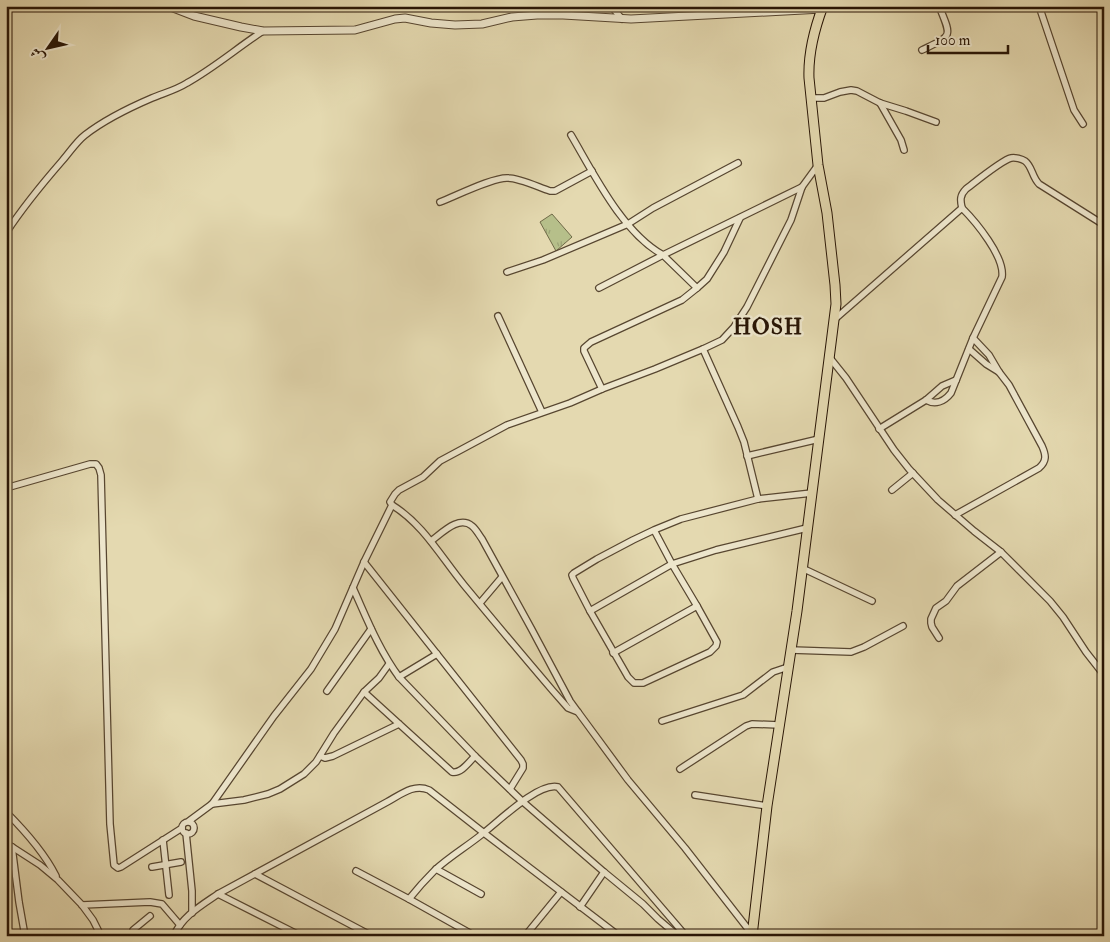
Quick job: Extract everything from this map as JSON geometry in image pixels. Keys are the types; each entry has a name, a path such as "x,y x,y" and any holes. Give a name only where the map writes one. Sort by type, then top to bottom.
{"main road":[{"path":"752,935 767,806 791,650 835,319 835,285 827,213 818,166 808,64 812,37 822,8"}],"street":[{"path":"168,6 194,16 263,31 349,30 405,18 455,25 482,24 512,17 537,15 622,19 822,8"},
{"path":"611,6 622,19"},
{"path":"922,50 946,38 948,34 948,28 939,6"},
{"path":"1040,6 1074,110 1083,124"},
{"path":"6,233 28,201 83,136 124,112 188,83 263,31"},
{"path":"810,98 824,98 851,90 880,103 906,110 936,122"},
{"path":"880,103 901,140 904,150"},
{"path":"571,135 612,204 628,224 649,247 662,255 697,288"},
{"path":"926,400 940,402 951,393 973,338 1003,273 986,236 962,208 960,202 961,195 966,189 1005,160 1013,158 1024,160 1030,166 1033,177 1040,184 1104,224"},
{"path":"507,272 550,257 628,224 652,208 738,163"},
{"path":"192,913 192,891 183,824 189,822 212,804 274,716 311,669 336,629 364,562 392,505 390,502 395,494 423,477 440,461 506,425 570,403 722,340 741,318 791,220 802,187 818,166"},
{"path":"440,202 495,180 506,178 555,191 592,170"},
{"path":"599,288 802,187"},
{"path":"835,319 962,208"},
{"path":"602,389 584,351 586,345 682,300 697,288 707,279 720,258 740,218"},
{"path":"498,316 542,412"},
{"path":"955,515 1039,468 1046,457 1009,385 989,355 973,338"},
{"path":"703,349 738,428 748,456 758,499"},
{"path":"969,349 986,364 999,372"},
{"path":"830,358 846,378 894,450 913,473 938,500 1001,552 1058,610 1104,676"},
{"path":"879,429 926,400 942,386 956,380"},
{"path":"748,456 819,439"},
{"path":"6,488 90,464 96,464 99,468 101,475 110,824 114,865 118,868 121,867 163,840 184,831 192,832 203,811"},
{"path":"892,490 913,473"},
{"path":"654,530 717,642 710,652 638,684 628,677 613,653 572,575 597,559 654,530 681,519 758,499 812,493"},
{"path":"392,505 432,541 463,583 553,691 568,708 578,712"},
{"path":"432,541 456,524 470,524 474,528 570,701 628,780 685,848 752,935"},
{"path":"590,611 672,564 716,550 807,528"},
{"path":"939,638 931,623 936,608 946,601 957,586 1001,552"},
{"path":"364,562 521,760 523,768 510,789"},
{"path":"802,568 872,601"},
{"path":"480,603 502,577"},
{"path":"353,588 389,664 399,677 475,756 522,801 678,936"},
{"path":"613,653 697,606"},
{"path":"791,650 851,652 903,626"},
{"path":"327,691 372,629"},
{"path":"399,677 437,654"},
{"path":"212,804 244,800 268,794 304,774 316,762 334,733 364,692 379,678 389,664"},
{"path":"662,721 743,695 773,672 788,667"},
{"path":"553,691 559,679"},
{"path":"364,692 452,772 460,772 475,756"},
{"path":"320,756 325,758 333,756 399,724"},
{"path":"680,769 746,726 752,724 779,725"},
{"path":"408,899 436,870 522,801 552,786 558,787 686,936"},
{"path":"174,936 180,925 192,913 218,894 333,831 419,787 429,790 619,936"},
{"path":"695,795 767,806"},
{"path":"6,812 50,864 58,880"},
{"path":"189,822 194,827"},
{"path":"163,840 169,895"},
{"path":"9,845 40,865 58,880 82,905 93,920 101,936"},
{"path":"9,845 25,936"},
{"path":"152,867 181,862"},
{"path":"436,870 481,894"},
{"path":"356,871 474,936"},
{"path":"580,906 604,872"},
{"path":"255,874 372,936"},
{"path":"525,936 561,892"},
{"path":"218,894 301,936"},
{"path":"643,904 648,901 651,895"},
{"path":"82,905 150,902 162,904 180,925"},
{"path":"133,936 133,930 150,916"}],"green space":[{"path":"552,214 572,237 556,251 540,222"}],"district":[{"name":"HOSH","path":"768,327"}]}
